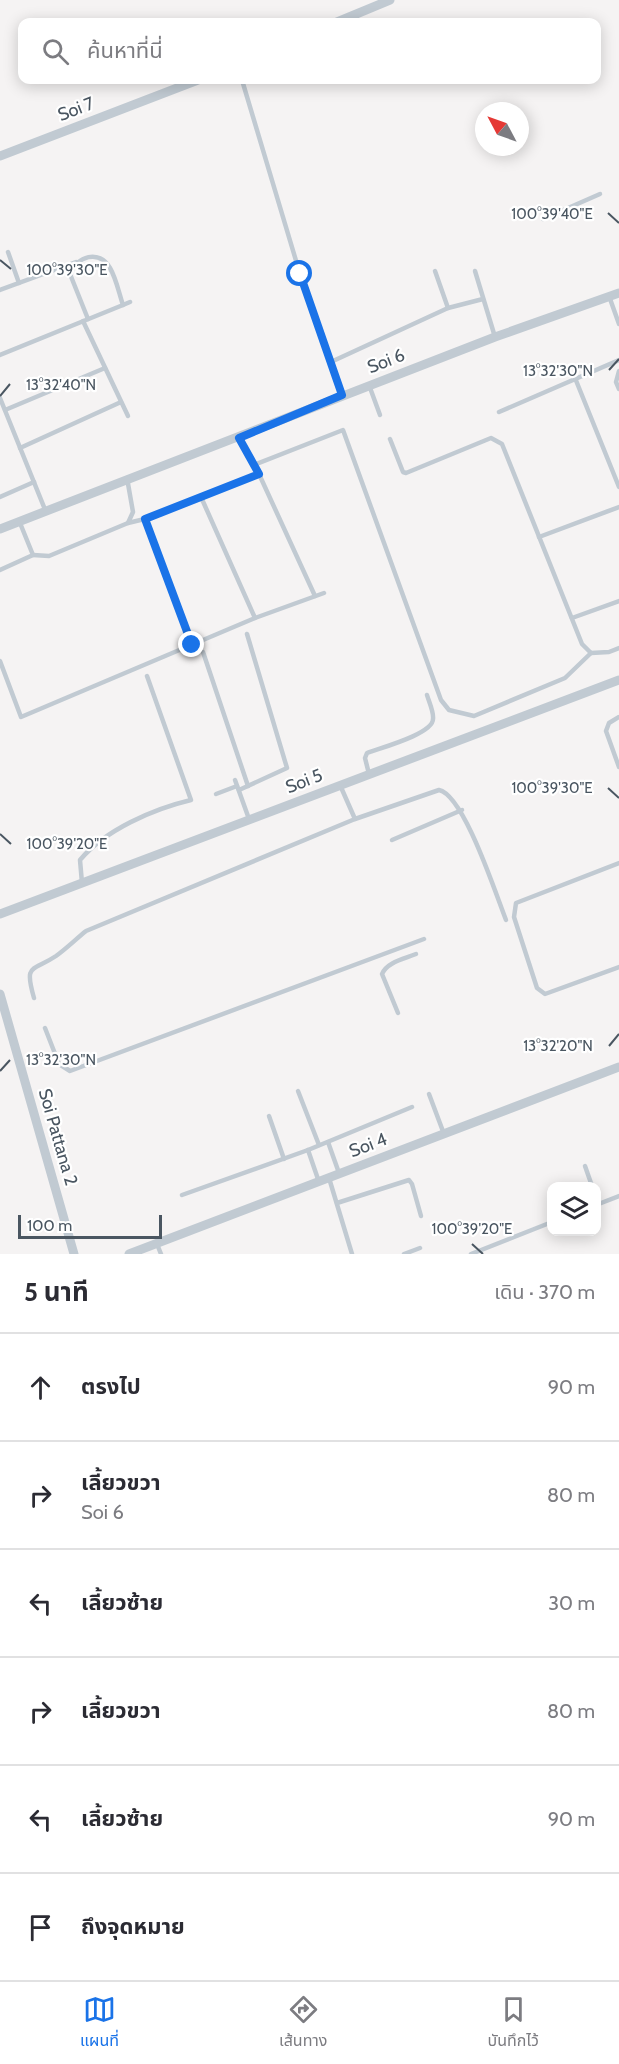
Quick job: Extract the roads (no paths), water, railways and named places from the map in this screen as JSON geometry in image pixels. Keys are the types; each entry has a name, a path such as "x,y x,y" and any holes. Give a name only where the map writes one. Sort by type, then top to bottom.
{"street":[{"path":"347,18 390,0"},
{"name":"Soi 7","path":"0,156 188,84"},
{"name":"Soi 6","path":"0,529 127,478 239,438 342,395 614,295"},
{"name":"Soi 5","path":"0,914 619,680"},
{"name":"Soi Pattana 2","path":"0,994 74,1254"},
{"name":"Soi 4","path":"129,1254 619,1067"}],"lane":[{"path":"243,84 300,274 333,361 342,395"},
{"path":"543,219 600,194"},
{"path":"8,252 19,283"},
{"path":"0,290 87,256 97,256 110,267 123,305"},
{"path":"79,261 70,274 105,368 128,416"},
{"path":"435,271 448,308"},
{"path":"475,271 495,337"},
{"path":"614,295 619,324"},
{"path":"333,361 448,308 483,299"},
{"path":"0,356 130,302"},
{"path":"499,412 619,360"},
{"path":"5,410 105,368"},
{"path":"619,370 616,382 619,389"},
{"path":"575,378 619,487"},
{"path":"369,385 380,415"},
{"path":"1,401 46,512"},
{"path":"20,448 121,402"},
{"path":"254,465 343,430 441,700 449,710 474,716 565,678 591,653 609,652 619,648"},
{"path":"239,438 259,474 315,596"},
{"path":"390,439 403,472 406,473 491,438 502,444 582,644 591,653"},
{"path":"0,570 33,555 49,556 128,523 145,519 259,474"},
{"path":"127,478 133,512 128,523"},
{"path":"0,497 34,482"},
{"path":"201,497 255,618"},
{"path":"539,537 619,507"},
{"path":"145,519 192,645"},
{"path":"19,520 33,555"},
{"path":"0,661 21,717 255,618 324,593"},
{"path":"572,618 619,602"},
{"path":"216,794 237,786 248,786 287,768 247,634"},
{"path":"203,652 248,786"},
{"path":"82,883 80,860 100,840 141,819 191,800 147,676"},
{"path":"369,774 365,758 367,753 424,732 432,725 434,718 427,695"},
{"path":"619,717 609,723 606,730 619,767"},
{"path":"340,785 355,819"},
{"path":"237,786 249,819"},
{"path":"34,998 29,980 32,969 37,964 53,957 86,931 355,819 439,790 454,799 462,810 506,920"},
{"path":"392,840 462,810"},
{"path":"619,863 516,903 514,917 537,988 545,994 619,967"},
{"path":"45,1028 59,1064 70,1071 424,939"},
{"path":"398,1013 382,974 387,966 416,954"},
{"path":"298,1091 319,1145"},
{"path":"429,1094 444,1134"},
{"path":"182,1196 308,1150 412,1107"},
{"path":"269,1116 284,1159"},
{"path":"328,1142 339,1174"},
{"path":"308,1150 319,1182"},
{"path":"585,1166 591,1182"},
{"path":"329,1178 352,1254"},
{"path":"337,1203 409,1180 421,1216"},
{"path":"601,1203 619,1196"},
{"path":"471,1254 547,1224"},
{"path":"157,1244 161,1254"},
{"path":"404,1254 420,1248"}]}
